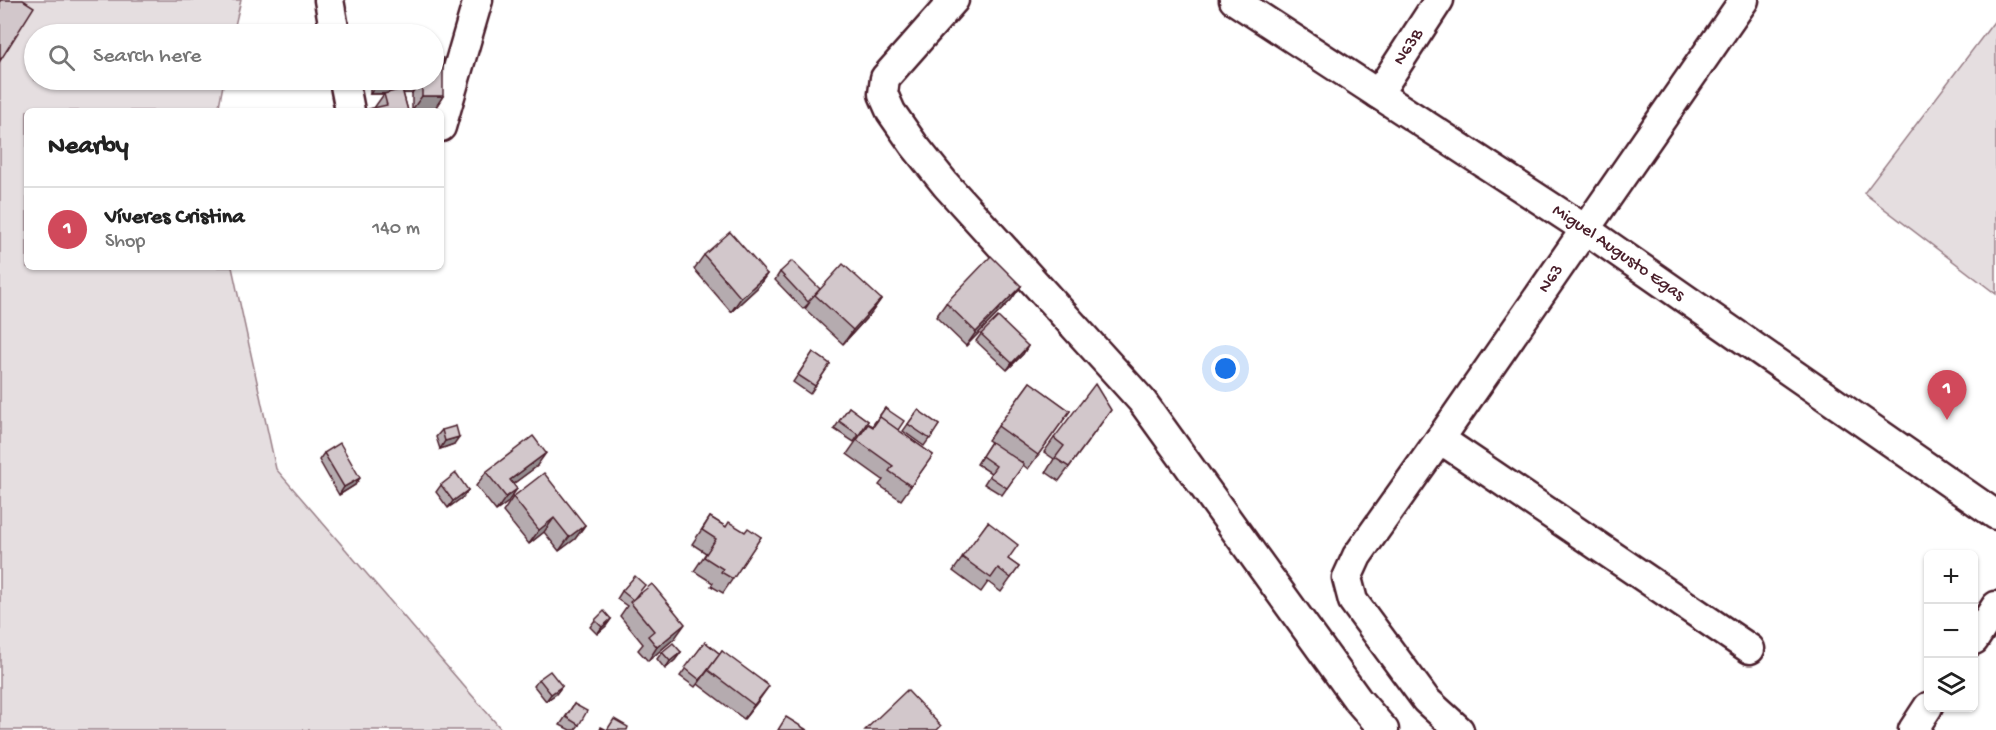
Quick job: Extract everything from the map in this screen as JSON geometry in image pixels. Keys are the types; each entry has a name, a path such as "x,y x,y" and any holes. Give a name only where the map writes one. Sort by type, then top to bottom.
{"street":[{"path":"329,0 333,24"},
{"path":"444,117 478,0"},
{"path":"954,0 885,78 883,94 891,112 914,146 946,185 1142,401 1357,699 1384,730"},
{"name":"Miguel Augusto Egas","path":"1234,0 1585,229 1996,515"},
{"name":"N63B","path":"1378,94 1439,0"},
{"name":"N63","path":"1459,730 1426,700 1353,601 1347,578 1357,556 1744,0"},
{"path":"346,90 349,108"},
{"path":"1440,439 1750,649"},
{"path":"1978,634 1996,606"},
{"path":"1913,730 1926,712"}],"shaded area":[{"path":"0,0 241,0 235,24 24,24 24,90 222,90 219,108 24,108 24,270 233,270 276,469 502,730 0,730"},
{"path":"1996,19 1996,294 1864,193"}],"building":[{"path":"0,0 23,0 34,7 0,61"},
{"path":"402,90 407,108 374,108 387,105 384,94"},
{"path":"422,90 443,90 443,96 422,96"},
{"path":"730,232 767,274 741,298 704,255"},
{"path":"991,256 1021,286 976,332 946,303"},
{"path":"792,261 820,289 808,302 780,272"},
{"path":"843,264 881,299 853,330 815,295"},
{"path":"998,317 1028,346 1012,363 981,334"},
{"path":"813,352 830,364 815,386 798,375"},
{"path":"1030,382 1070,411 1038,455 998,426"},
{"path":"1095,384 1111,410 1069,467 1055,458 1064,446 1054,438"},
{"path":"849,407 868,421 859,435 839,421"},
{"path":"885,408 904,421 898,430 880,417 877,420"},
{"path":"918,410 939,425 930,439 908,424"},
{"path":"880,417 933,455 911,486 889,471 893,466 857,440 868,424 873,427"},
{"path":"456,426 459,437 445,441 442,430"},
{"path":"533,436 546,453 510,480 517,489 506,497 486,472"},
{"path":"991,442 1024,464 1007,488 989,476 996,466 982,456"},
{"path":"340,443 360,478 344,487 324,453"},
{"path":"456,473 468,490 453,501 441,485"},
{"path":"544,473 585,525 569,537 554,518 539,530 513,497"},
{"path":"710,517 726,527 729,522 745,532 748,528 761,537 733,579 721,572 723,569 704,557 716,539 702,530"},
{"path":"988,522 1018,545 1008,559 1019,567 1011,578 998,568 991,578 962,557"},
{"path":"635,576 645,585 633,600 622,591"},
{"path":"652,584 685,624 657,647 648,636 654,631 630,602"},
{"path":"604,611 611,619 602,627 595,620"},
{"path":"705,642 720,654 700,680 685,668"},
{"path":"673,643 681,652 670,661 662,652"},
{"path":"722,651 769,686 754,705 708,670"},
{"path":"550,671 562,686 551,694 539,679"},
{"path":"907,690 941,726 937,730 865,730"},
{"path":"574,704 587,711 579,725 566,717"},
{"path":"786,717 807,730 778,730"},
{"path":"614,719 628,727 627,730 607,730"}],"place":[{"name":"Víveres Cristina","path":"1947,420"}]}
